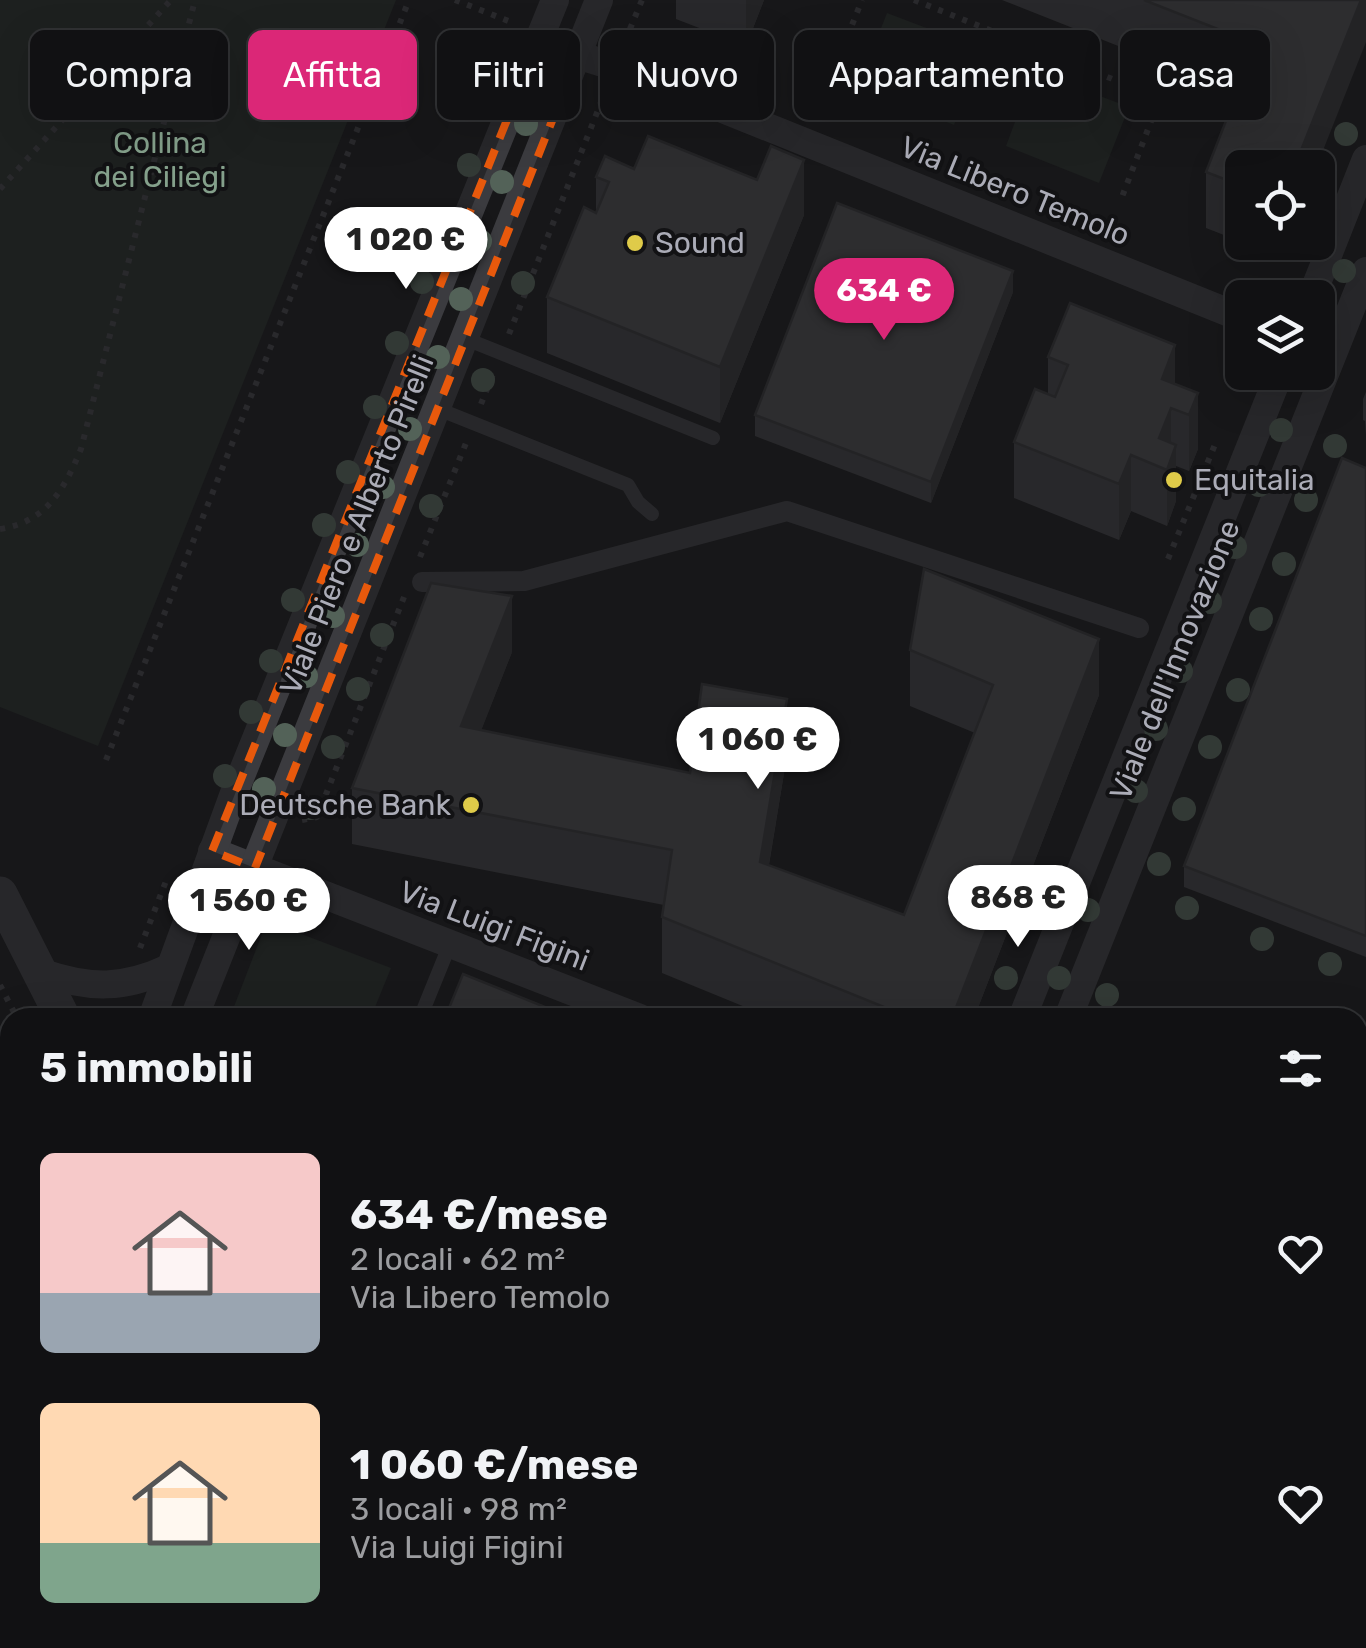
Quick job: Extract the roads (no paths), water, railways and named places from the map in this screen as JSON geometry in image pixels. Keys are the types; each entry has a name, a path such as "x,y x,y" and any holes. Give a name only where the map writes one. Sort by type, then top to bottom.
{"street":[{"name":"Viale Piero e Alberto Pirelli","path":"543,30 555,0"},
{"name":"Viale Piero e Alberto Pirelli","path":"580,50 600,0"},
{"name":"Via Libero Temolo","path":"580,59 626,70 1225,311"},
{"name":"Viale Piero e Alberto Pirelli","path":"155,1008 212,851 507,120"},
{"name":"Viale Piero e Alberto Pirelli","path":"198,1008 552,120"},
{"path":"1318,280 1366,159"},
{"name":"Viale dell'Innovazione","path":"1335,333 1366,271"},
{"name":"Viale dell'Innovazione","path":"1026,1008 1273,390"},
{"name":"Viale dell'Innovazione","path":"1072,1008 1311,390"},
{"path":"416,578 524,582 787,511 1139,628"},
{"name":"Via Luigi Figini","path":"212,851 614,1008"},
{"path":"0,894 59,1008"},
{"path":"43,973 92,985 121,986 169,968"}],"lane":[{"path":"466,338 713,438"},
{"path":"438,409 628,484 638,502 652,514"},
{"path":"424,1008 450,944"}],"place":[{"name":"Sound","path":"635,243"},
{"name":"Equitalia","path":"1174,480"},
{"name":"Deutsche Bank","path":"471,805"}],"park label":[{"name":"Collina dei Ciliegi","path":"160,160"}]}
